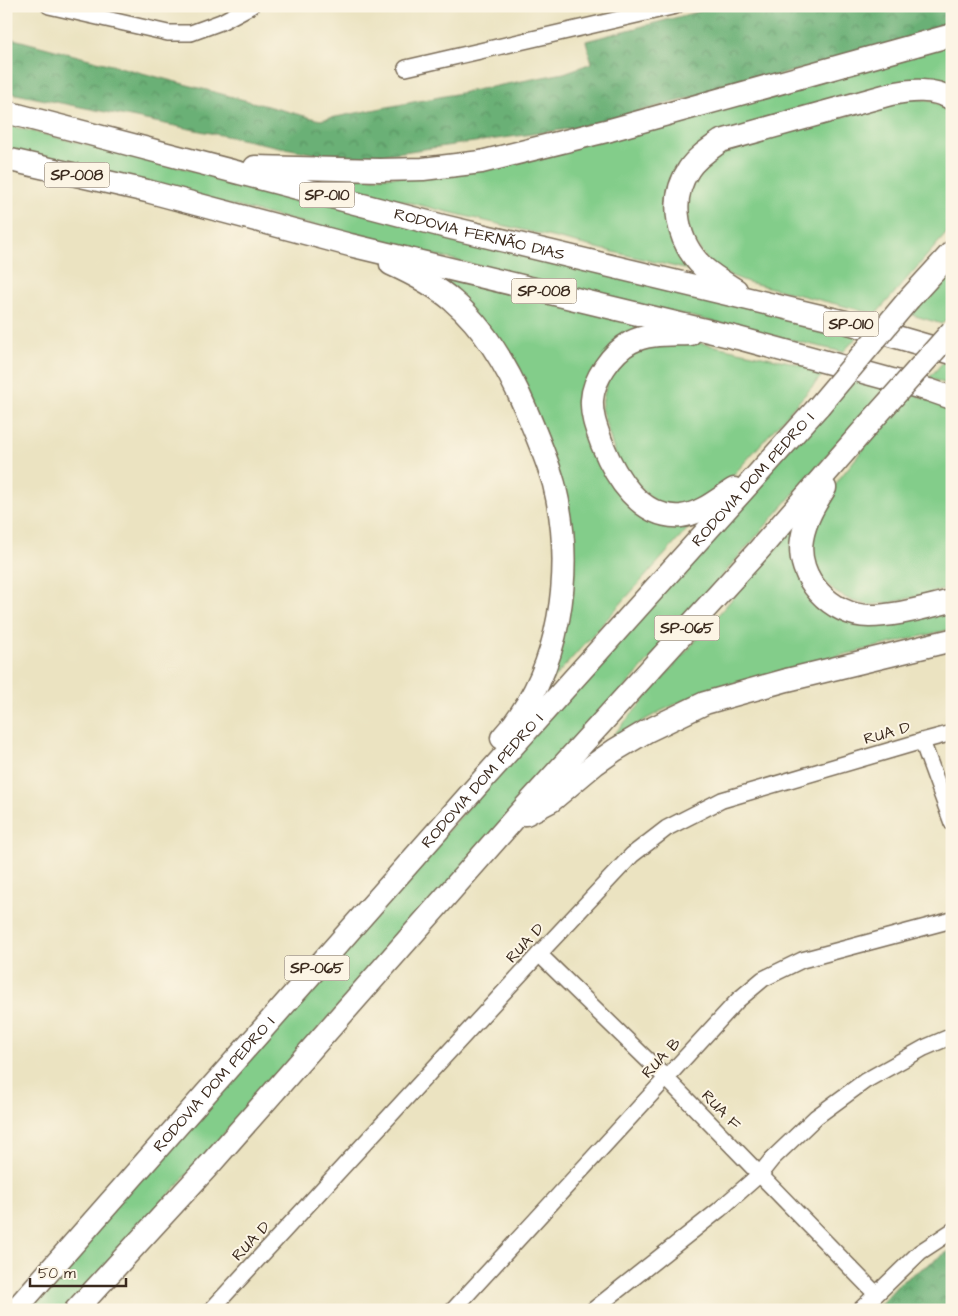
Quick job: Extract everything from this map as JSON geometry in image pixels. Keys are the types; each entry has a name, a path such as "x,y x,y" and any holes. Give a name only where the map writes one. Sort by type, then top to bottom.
{"highway":[{"path":"210,165 380,170 481,162 610,130 952,35"},
{"path":"750,298 719,280 703,267 684,242 677,214 683,179 690,167 702,155 721,141 891,94 909,91 929,91 952,99"},
{"name":"RODOVIA FERNÃO DIAS","path":"6,112 572,258 750,298 845,322 952,353"},
{"name":"SP-008","path":"6,159 147,191 350,245 738,338 952,398"},
{"path":"916,291 952,242"},
{"path":"350,245 432,285 454,301 480,330 504,364 519,395 536,433 554,484 563,552 563,586 550,650 538,681 524,709 511,728 496,744 485,764 478,785"},
{"name":"RODOVIA DOM PEDRO I","path":"15,1310 478,785 760,472 952,252"},
{"path":"952,331 862,431 806,522 801,541 802,559 808,576 818,591 832,605 851,614 868,616 889,615 952,601"},
{"path":"738,338 694,334 650,336 629,343 611,358 598,378 592,400 595,425 611,466 620,480 633,496 648,508 664,514 680,516 699,512 760,472"},
{"name":"SP-065","path":"76,1310 212,1162 515,818 758,551 862,431"},
{"path":"515,818 533,812 551,801 615,750 647,731 705,703 787,680 952,640"}],"street":[{"path":"49,6 168,33 191,33 220,22 251,6"},
{"path":"406,68 676,6"},
{"name":"RUA D","path":"211,1310 632,855 667,828 722,800 922,741 952,734"},
{"path":"922,741 952,823"},
{"name":"RUA B","path":"453,1310 738,1000 763,978 802,960 952,920"},
{"name":"RUA F","path":"539,954 666,1078 875,1294"},
{"path":"593,1310 719,1210 760,1174 772,1159 816,1117 865,1081 924,1048 952,1036"},
{"path":"860,1310 920,1252 952,1231"}],"green space":[{"path":"720,6 952,6 952,30 575,128 345,160 6,92 6,37 320,120 564,73 592,63 586,41"},
{"path":"952,43 952,91 710,141 668,222 673,244 688,270 337,185 339,179 423,175"},
{"path":"910,99 928,100 952,109 952,227 876,314 748,282 726,274 709,263 688,233 686,189 693,174 722,149"},
{"path":"6,125 861,333 843,352 573,289 6,150"},
{"path":"952,267 952,314 942,324 909,314"},
{"path":"431,275 654,327 592,373 609,481 694,522 537,697 568,595 535,416"},
{"path":"696,342 827,370 727,482 696,505 664,508 621,473 601,408 609,373 632,348"},
{"path":"945,360 952,362 952,386 929,378"},
{"path":"855,374 888,385 601,715 63,1310 21,1310"},
{"path":"914,394 952,410 952,588 889,603 869,605 852,601 835,592 822,579 814,564 810,531 818,510 840,478 865,447"},
{"path":"793,529 828,609 952,607 952,629 838,656 725,686 691,697 610,739"},
{"path":"952,1249 952,1310 875,1310 901,1282"}]}
